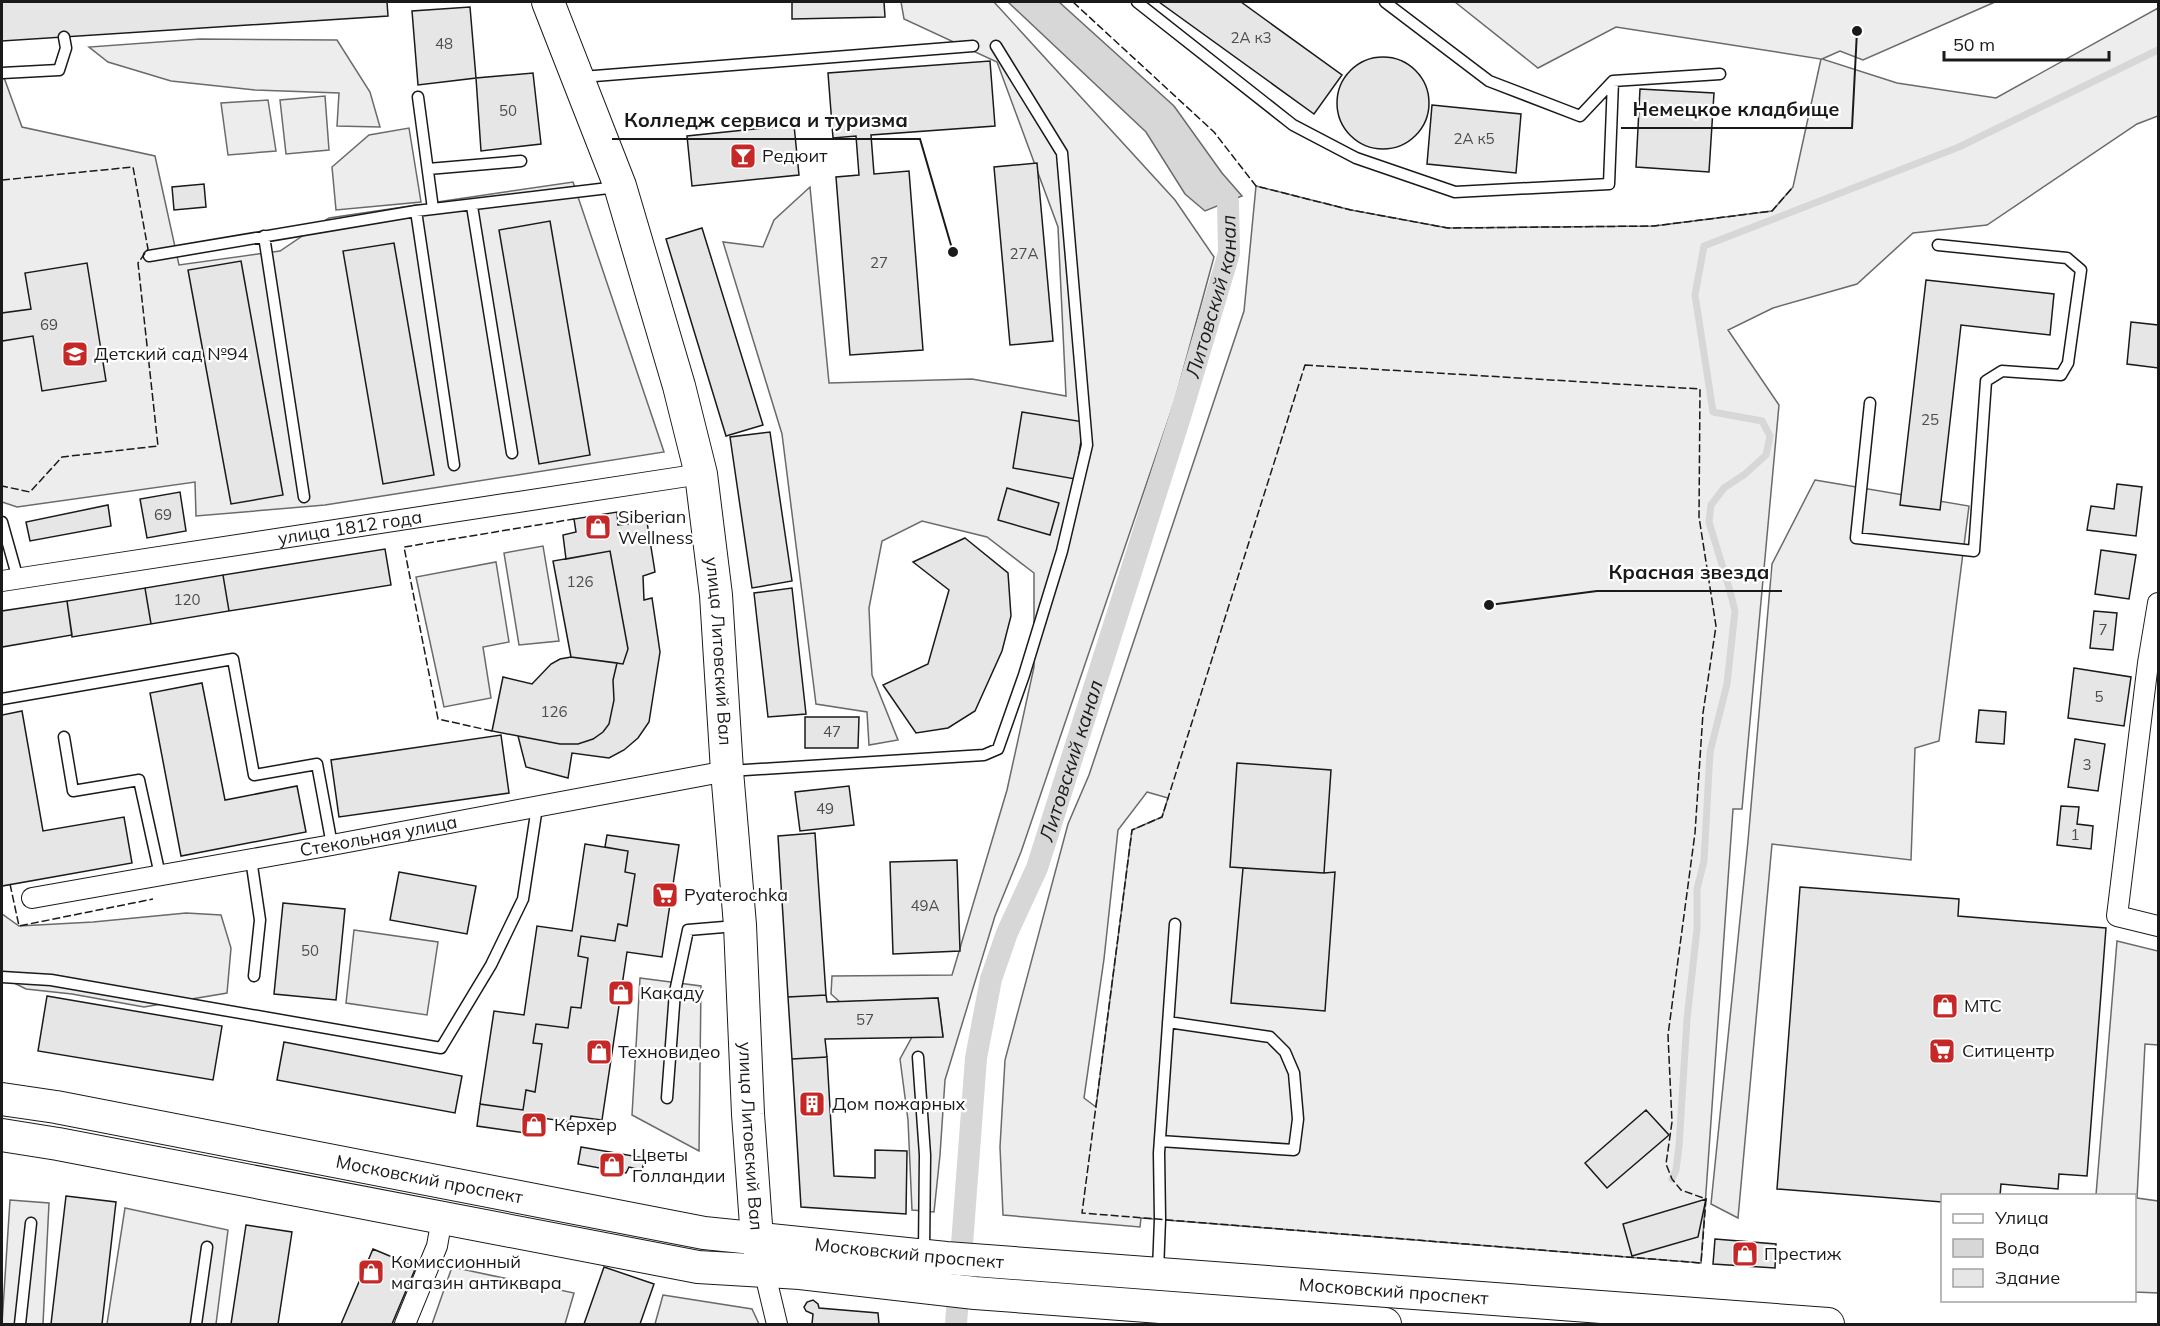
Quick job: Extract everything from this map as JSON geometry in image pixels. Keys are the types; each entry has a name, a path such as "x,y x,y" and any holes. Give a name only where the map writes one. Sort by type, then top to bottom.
{"main road":[{"name":"улица Литовский Вал","path":"548,2 620,186 679,386 701,474 716,595 740,925 748,1114 757,1239 764,1270"},
{"name":"Московский проспект","path":"2,1099 56,1107 704,1233 949,1258 1828,1324"},
{"name":"Московский проспект","path":"2,1135 698,1267 764,1270 975,1293 1385,1324"}],"street":[{"name":"улица 1812 года","path":"10,580 701,474"},
{"path":"2158,603 2148,663 2117,916 2158,926"},
{"name":"Стекольная улица","path":"32,898 251,860 727,771"},
{"path":"405,1324 437,1246 442,1218"},
{"name":"улица Литовский Вал","path":"764,1270 777,1324"}],"lane":[{"path":"1137,2 1293,125 1356,158 1455,192 1608,184 1613,81"},
{"path":"1385,2 1489,81 1580,116 1613,81 1720,74"},
{"path":"2,73 59,70 66,48 64,37"},
{"path":"578,77 973,46"},
{"path":"727,771 984,755 998,749 1024,675 1062,551 1087,445 1062,153 996,46"},
{"path":"418,97 433,209"},
{"path":"428,169 521,161"},
{"path":"149,256 416,211 472,206 620,186"},
{"path":"472,206 512,453"},
{"path":"416,211 453,465"},
{"path":"264,236 304,497"},
{"path":"1870,402 1856,538 1974,551 1986,381 2002,371 2061,375 2068,363 2081,270 2067,258 1938,245"},
{"path":"2,522 10,580"},
{"path":"2,699 233,659 254,775 317,764 332,845"},
{"path":"63,737 73,791 139,780 160,875"},
{"path":"2,977 51,980 441,1048 491,965 523,899 537,807"},
{"path":"251,860 260,920 254,976"},
{"path":"1158,1274 1160,1141 1175,924"},
{"path":"667,1098 675,992 688,930 740,925"},
{"path":"1160,1141 1294,1150 1298,1119 1294,1073 1285,1052 1270,1036 1168,1022"},
{"path":"918,1057 925,1155 949,1258"},
{"path":"20,1324 31,1222"},
{"path":"196,1324 207,1247"}],"shaded area":[{"path":"901,2 994,2 1175,200 1214,257 1175,400 1021,852 995,916 945,1080 934,1212 912,1210 908,1120 900,1059 912,1037 943,1036 938,998 840,1002 831,994 832,976 952,975 1007,790 1034,667 1034,573 987,537 922,521 882,541 869,608 872,675 898,740 869,745 867,712 816,704 782,434 723,242 763,247 774,220 810,187 829,383 972,379 1066,396 1058,227 997,62 904,19"},
{"path":"1455,2 1995,2 1863,60 1840,51 1822,59 1897,83 1996,98 2158,8 2158,116 2137,124 1987,225 1913,233 1857,284 1773,308 1728,330 1779,405 1742,809 1733,809 1701,1263 1141,1218 1140,1227 1003,1215 1000,1147 1005,1060 1068,824 1089,775 1244,311 1256,186 1351,210 1448,228 1654,226 1772,211 1793,187 1821,59 1616,27 1538,68","holes":["1147,792 1168,798 1162,817 1132,830 1096,1107 1084,1098 1104,959 1118,830"]},
{"path":"200,39 337,40 370,92 380,127 337,126 339,93 255,90 171,81 108,62 89,47"},
{"path":"2,72 22,127 155,156 179,265 280,251 329,218 573,182 664,452 325,505 196,516 195,482 17,507 2,502"},
{"path":"325,96 329,150 286,154 280,100"},
{"path":"268,100 276,151 228,155 221,103"},
{"path":"409,128 421,202 336,210 332,167 369,135"},
{"path":"1815,480 1969,506 1939,741 1915,748 1911,860 1772,844 1738,1218 1711,1204 1748,841 1772,564"},
{"path":"543,546 559,641 519,645 504,553"},
{"path":"496,562 509,642 483,647 491,698 444,707 416,577"},
{"path":"186,913 221,915 231,948 227,993 144,1007 72,994 26,989 2,977 2,914 19,926"},
{"path":"354,930 438,942 427,1015 346,1003"},
{"path":"2117,941 2158,951 2158,1045 2145,1044 2137,1198 2158,1201 2158,1293 2136,1292 2136,1194 2096,1194"},
{"path":"640,978 701,986 699,1151 632,1115"},
{"path":"10,1200 49,1203 43,1324 2,1324"},
{"path":"125,1208 228,1230 216,1324 107,1324"},
{"path":"452,1267 574,1293 565,1324 432,1324"},
{"path":"663,1295 752,1309 759,1324 655,1324"}],"water":[{"path":"1008,2 1059,2 1174,106 1222,173 1242,196 1205,211 1185,194 1146,132"}],"building":[{"path":"2,2 387,2 388,16 2,41"},
{"path":"792,2 884,2 885,17 792,19"},
{"path":"1159,2 1241,2 1342,75 1314,114"},
{"path":"470,7 476,78 418,85 412,11"},
{"path":"1383,57 1401,61 1415,71 1425,85 1429,103 1425,121 1415,135 1401,145 1383,149 1365,145 1351,135 1341,121 1337,103 1341,85 1351,71 1365,61"},
{"path":"990,61 995,126 871,135 874,174 909,171 923,350 850,355 836,177 859,175 856,136 833,138 828,73"},
{"path":"533,73 541,144 481,151 476,78"},
{"path":"1640,89 1714,93 1709,172 1636,167"},
{"path":"1432,105 1521,114 1516,173 1427,164"},
{"name":"Редюит","path":"794,125 799,175 692,186 687,136"},
{"path":"1037,163 1053,341 1010,345 994,167"},
{"path":"204,184 206,207 174,210 172,187"},
{"path":"550,221 590,455 539,464 499,230"},
{"path":"702,228 763,425 726,436 666,239"},
{"path":"394,243 434,475 383,484 343,251"},
{"path":"241,261 283,495 231,504 188,270"},
{"path":"87,263 106,381 42,391 33,336 2,341 2,313 31,309 25,273"},
{"path":"1926,280 2054,294 2050,335 1961,325 1940,510 1900,505"},
{"path":"2131,322 2158,325 2158,368 2127,364"},
{"path":"1022,412 1084,422 1075,479 1013,468"},
{"path":"770,432 792,581 752,588 730,437"},
{"path":"2117,484 2142,487 2136,536 2087,530 2091,506 2114,509"},
{"path":"1007,488 1059,503 1050,535 998,520"},
{"path":"180,492 186,531 147,538 140,499"},
{"path":"108,505 111,526 30,541 26,522"},
{"path":"617,512 618,525 647,522 655,572 643,576 644,600 652,598 660,652 649,722 638,738 624,750 609,758 572,753 568,778 526,767 518,736 560,744 578,744 593,739 609,724 614,700 613,680 617,663 623,664 628,649 610,551 566,559 563,535 576,532 574,519"},
{"path":"965,538 1008,573 1011,616 1002,651 975,711 948,728 916,733 883,685 928,664 949,590 913,562"},
{"path":"385,549 391,585 229,611 223,575"},
{"path":"2101,550 2136,555 2129,599 2095,594"},
{"path":"610,551 628,649 623,664 571,657 553,561"},
{"path":"223,575 229,611 151,624 145,588"},
{"path":"145,588 151,624 72,637 67,601"},
{"path":"792,588 806,714 768,717 754,593"},
{"path":"67,601 72,635 2,647 2,611"},
{"path":"2094,611 2117,613 2113,650 2090,648"},
{"path":"571,657 617,663 613,680 614,700 609,724 603,732 593,739 578,744 560,744 492,731 503,677 532,684 551,664"},
{"path":"2074,668 2131,677 2124,726 2068,718"},
{"path":"202,683 225,800 297,786 306,832 181,856 150,693"},
{"path":"1979,710 2006,712 2004,744 1976,742"},
{"path":"22,711 43,831 124,817 132,863 2,886 2,715"},
{"path":"805,717 859,717 858,748 805,748"},
{"path":"501,735 509,793 339,817 331,760"},
{"path":"2075,739 2105,744 2098,791 2068,787"},
{"path":"1237,763 1331,770 1324,873 1230,867"},
{"path":"849,786 854,825 800,831 795,792"},
{"path":"2061,806 2079,807 2077,824 2093,826 2091,849 2057,845"},
{"path":"815,833 826,995 788,997 778,836"},
{"path":"607,835 679,845 662,957 627,952 602,1120 571,1116 570,1122 535,1117 533,1134 477,1126 480,1104 523,1110 526,1090 535,1092 542,1044 533,1043 536,1024 568,1028 571,1007 581,1008 588,958 578,956 581,936 615,941 618,924 627,926 635,874 625,872 628,851 605,847"},
{"path":"585,844 628,851 625,872 635,874 627,926 618,924 615,941 581,936 578,956 588,958 581,1008 571,1007 568,1028 536,1024 533,1043 542,1044 535,1092 526,1090 523,1110 480,1104 494,1011 524,1015 537,926 572,931"},
{"path":"957,860 960,951 893,954 890,862"},
{"path":"1243,868 1335,872 1325,1011 1231,1003"},
{"path":"399,872 476,886 467,934 390,920"},
{"name":"Ситицентр","path":"1800,887 1959,899 1958,916 2106,928 2087,1176 2059,1174 2058,1189 2001,1184 2000,1194 1941,1194 1941,1202 1777,1189"},
{"path":"283,903 345,909 336,1000 274,994"},
{"name":"Дом пожарных","path":"826,995 827,1002 938,998 943,1037 825,1039 827,1057 792,1059 788,997"},
{"path":"47,996 222,1026 213,1080 38,1051"},
{"path":"284,1042 462,1076 455,1113 277,1080"},
{"name":"Дом пожарных","path":"827,1057 834,1176 875,1178 875,1150 907,1151 906,1214 801,1207 792,1059"},
{"path":"1646,1110 1669,1135 1607,1188 1585,1163"},
{"path":"581,1147 645,1158 642,1170 629,1167 626,1173 578,1164"},
{"path":"66,1196 116,1202 102,1324 51,1324"},
{"path":"1706,1199 1698,1237 1632,1256 1623,1224"},
{"path":"246,1225 292,1232 278,1324 231,1324"},
{"name":"Престиж","path":"1715,1239 1776,1244 1775,1268 1713,1264"},
{"path":"373,1249 416,1267 392,1324 341,1324"},
{"path":"604,1267 654,1284 640,1324 584,1324"},
{"path":"813,1300 819,1308 878,1313 879,1324 812,1324 813,1314 806,1311 804,1307 807,1302"}],"waterway":[{"path":"1672,1179 1676,1170 1679,1146 1687,1019 1697,929 1697,889 1704,861 1710,752 1727,684 1735,611 1709,522 1711,505 1724,488 1745,474 1766,455 1770,436 1762,421 1713,412 1695,295 1704,246 1959,147 2158,50"},
{"name":"Литовский канал","path":"956,1324 976,1058 991,979 1007,933 1037,868 1180,417 1229,253 1228,202"}],"fence":[{"path":"1073,2 1214,132 1256,186 1351,210 1448,228 1654,226 1772,211 1793,187"},
{"path":"2,180 133,167 148,249 138,263 158,446 62,457 30,492 2,486"},
{"path":"1305,365 1700,389 1699,517 1716,626 1703,713 1695,833 1668,1035 1672,1122 1666,1164 1672,1179 1681,1190 1706,1199 1701,1263 1082,1213 1132,830 1162,817 1305,365"},
{"path":"492,731 438,719 404,547 574,519"},
{"path":"10,884 19,926 153,899"}],"place":[{"name":"Немецкое кладбище","path":"1857,31"},
{"name":"Редюит","path":"743,156"},
{"name":"Колледж сервиса и туризма","path":"953,252"},
{"name":"Детский сад №94","path":"75,354"},
{"name":"Siberian Wellness","path":"598,527"},
{"name":"Красная звезда","path":"1489,605"},
{"name":"Pyaterochka","path":"665,895"},
{"name":"Какаду","path":"621,993"},
{"name":"МТС","path":"1945,1006"},
{"name":"Ситицентр","path":"1942,1051"},
{"name":"Техновидео","path":"599,1052"},
{"name":"Дом пожарных","path":"812,1104"},
{"name":"Керхер","path":"534,1125"},
{"name":"Цветы Голландии","path":"612,1165"},
{"name":"Престиж","path":"1745,1254"},
{"name":"Комиссионный магазин антиквара","path":"371,1272"}]}
